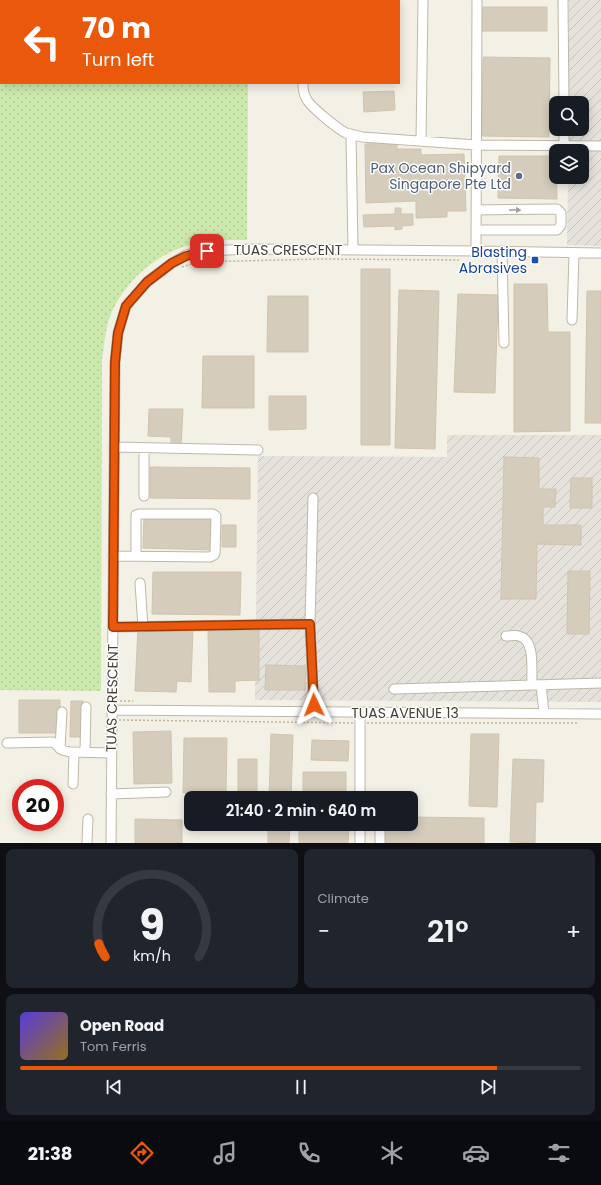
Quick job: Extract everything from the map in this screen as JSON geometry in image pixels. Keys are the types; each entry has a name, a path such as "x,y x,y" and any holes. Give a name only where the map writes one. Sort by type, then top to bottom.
{"street":[{"path":"421,141 423,0"},
{"path":"476,251 477,0"},
{"path":"564,0 564,96"},
{"path":"303,84 303,91 306,100 346,133 362,136 476,145 549,146"},
{"path":"351,134 353,250"},
{"path":"589,146 601,146"},
{"path":"476,210 557,209 561,213 561,225 557,230 476,230"},
{"name":"TUAS CRESCENT","path":"111,843 111,753 118,710 111,561 115,362 118,333 126,306 147,282 172,263 186,256 207,251 249,249 502,251 601,254"},
{"path":"502,251 504,344"},
{"path":"572,320 574,253"},
{"path":"114,447 258,450"},
{"path":"144,448 144,496"},
{"path":"313,498 310,624 314,712"},
{"path":"111,561 136,556 214,555 216,516 213,514 138,514 136,515 136,556"},
{"path":"140,583 142,627"},
{"path":"113,627 310,624"},
{"path":"506,636 519,636 526,640 531,648 532,685"},
{"path":"394,689 601,683"},
{"path":"541,685 544,713"},
{"path":"85,752 86,706"},
{"name":"TUAS AVENUE 13","path":"118,710 601,714"},
{"path":"60,749 62,712"},
{"path":"360,712 360,791"},
{"path":"7,743 53,742 60,749 74,752 111,753"},
{"path":"73,784 74,752"},
{"path":"111,794 166,792"},
{"path":"87,843 88,819"},
{"path":"360,831 360,843"},
{"path":"380,831 380,843"}],"path":[{"path":"181,268 198,262 322,259 463,260"}],"shaded area":[{"path":"569,0 601,0 601,246 567,245 568,184 589,184 589,144 568,144 568,136 589,136 589,96 569,96"},
{"path":"447,435 601,435 601,702 255,700 258,456 447,457"}],"green space":[{"path":"0,84 248,84 247,240 218,240 203,242 176,249 164,255 142,271 124,291 111,314 105,336 102,359 101,691 0,690"}],"building":[{"path":"483,7 547,7 547,31 482,31"},
{"path":"483,57 550,58 549,137 482,136"},
{"path":"394,91 395,110 364,112 363,92"},
{"path":"397,143 397,149 421,149 421,155 464,154 466,211 447,211 447,217 416,218 416,201 366,203 365,144"},
{"path":"499,156 549,156 549,184 557,184 557,199 498,198"},
{"path":"395,208 401,208 401,214 413,214 413,225 402,226 402,229 395,230 395,226 364,227 363,215 395,214"},
{"path":"361,269 390,269 390,445 361,445"},
{"path":"514,284 547,284 548,332 570,332 570,431 514,432"},
{"path":"399,290 439,291 435,449 395,448"},
{"path":"587,291 601,291 601,423 585,423"},
{"path":"458,294 498,295 495,393 454,392"},
{"path":"268,296 308,296 308,352 267,352"},
{"path":"203,356 254,356 254,408 202,408"},
{"path":"269,396 306,396 306,429 269,430"},
{"path":"149,409 183,409 181,447 171,447 171,437 148,436"},
{"path":"504,457 539,458 539,489 556,489 555,507 543,507 543,525 581,525 581,545 537,544 536,599 501,599"},
{"path":"150,467 250,468 250,499 150,498"},
{"path":"571,478 592,478 592,508 570,508"},
{"path":"144,515 215,516 214,550 143,548"},
{"path":"222,525 236,525 236,547 222,547"},
{"path":"568,571 590,571 589,634 567,634"},
{"path":"153,572 241,572 240,615 152,614"},
{"path":"138,627 193,629 191,682 177,681 176,692 135,691"},
{"path":"259,630 259,680 235,681 235,692 209,692 208,631"},
{"path":"266,665 306,666 305,690 265,690"},
{"path":"19,700 60,700 60,733 19,733"},
{"path":"71,701 83,701 81,737 70,737"},
{"path":"171,731 172,783 134,784 133,732"},
{"path":"271,734 293,735 291,791 269,791"},
{"path":"471,734 499,734 497,807 469,806"},
{"path":"184,738 227,738 226,791 184,791 183,793"},
{"path":"312,740 349,741 348,761 311,760"},
{"path":"238,759 257,759 257,791 238,791"},
{"path":"513,759 544,760 543,802 536,802 535,843 510,842"},
{"path":"303,772 346,772 346,791 303,791"},
{"path":"418,817 484,818 484,843 385,843 386,831 418,831"},
{"path":"135,819 182,820 182,843 135,843"},
{"path":"268,831 290,831 289,843 268,843"},
{"path":"299,831 349,831 348,843 299,843"}],"place":[{"name":"Pax Ocean Shipyard Singapore Pte Ltd","path":"519,176"},
{"name":"Blasting Abrasives","path":"535,260"}],"route":[{"path":"207,251 186,256 172,263 147,282 126,306 118,333 115,362 113,627 310,624 314,705"}]}
